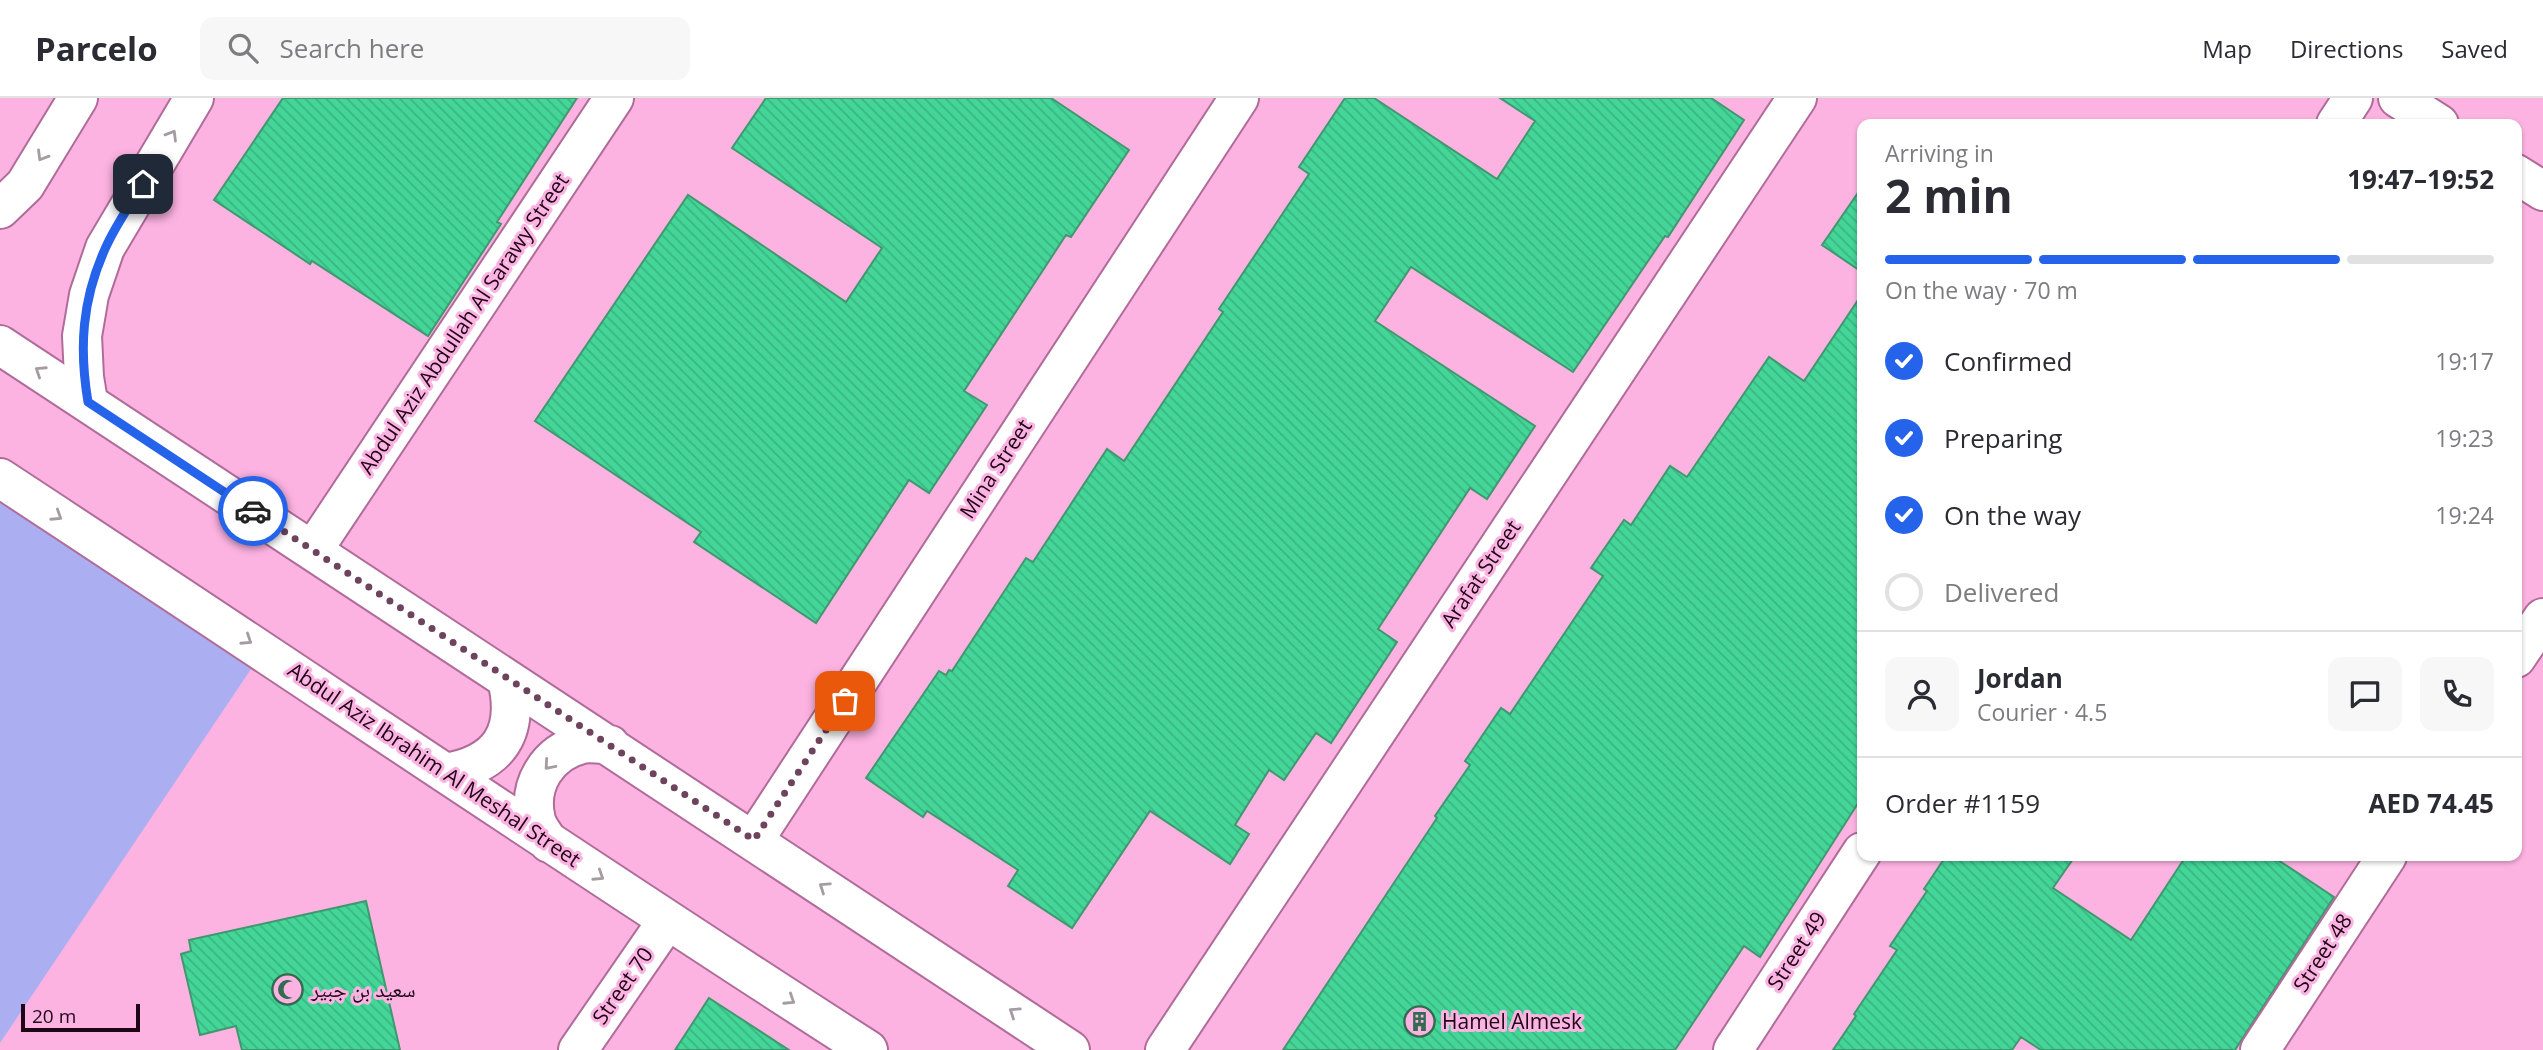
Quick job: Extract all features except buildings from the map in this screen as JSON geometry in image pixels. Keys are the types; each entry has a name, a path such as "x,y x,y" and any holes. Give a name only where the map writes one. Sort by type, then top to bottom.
{"street":[{"path":"0,209 25,185 78,98"},
{"path":"88,402 82,336 89,295 105,248 194,98"},
{"name":"Abdul Aziz Abdullah Al Sarawy Street","path":"313,550 614,98"},
{"name":"Mina Street","path":"754,840 1239,98"},
{"name":"Arafat Street","path":"1165,1050 1797,98"},
{"path":"2339,119 2353,98"},
{"path":"2398,98 2431,119"},
{"path":"2522,178 2543,191"},
{"path":"0,345 1070,1050"},
{"name":"Abdul Aziz Ibrahim Al Meshal Street","path":"0,478 549,844 868,1050"},
{"path":"2522,649 2543,618"},
{"path":"445,773 467,770 487,759 502,743 511,722 513,701 508,679"},
{"path":"549,844 536,821 533,796 542,771 560,752 584,743 610,745"},
{"name":"Street 49","path":"1733,1050 1857,860"},
{"name":"Street 48","path":"2260,1050 2384,861"},
{"name":"Street 70","path":"578,1050 667,921"}],"shaded area":[{"path":"0,499 251,669 0,1043"}],"way so far":[{"path":"253,511 754,840 845,701"}],"place":[{"name":"سعيد بن جبير","path":"288,990"},
{"name":"Hamel Almesk","path":"1419,1022"}],"route":[{"path":"143,184 105,248 89,295 82,336 88,402 253,511"}]}
